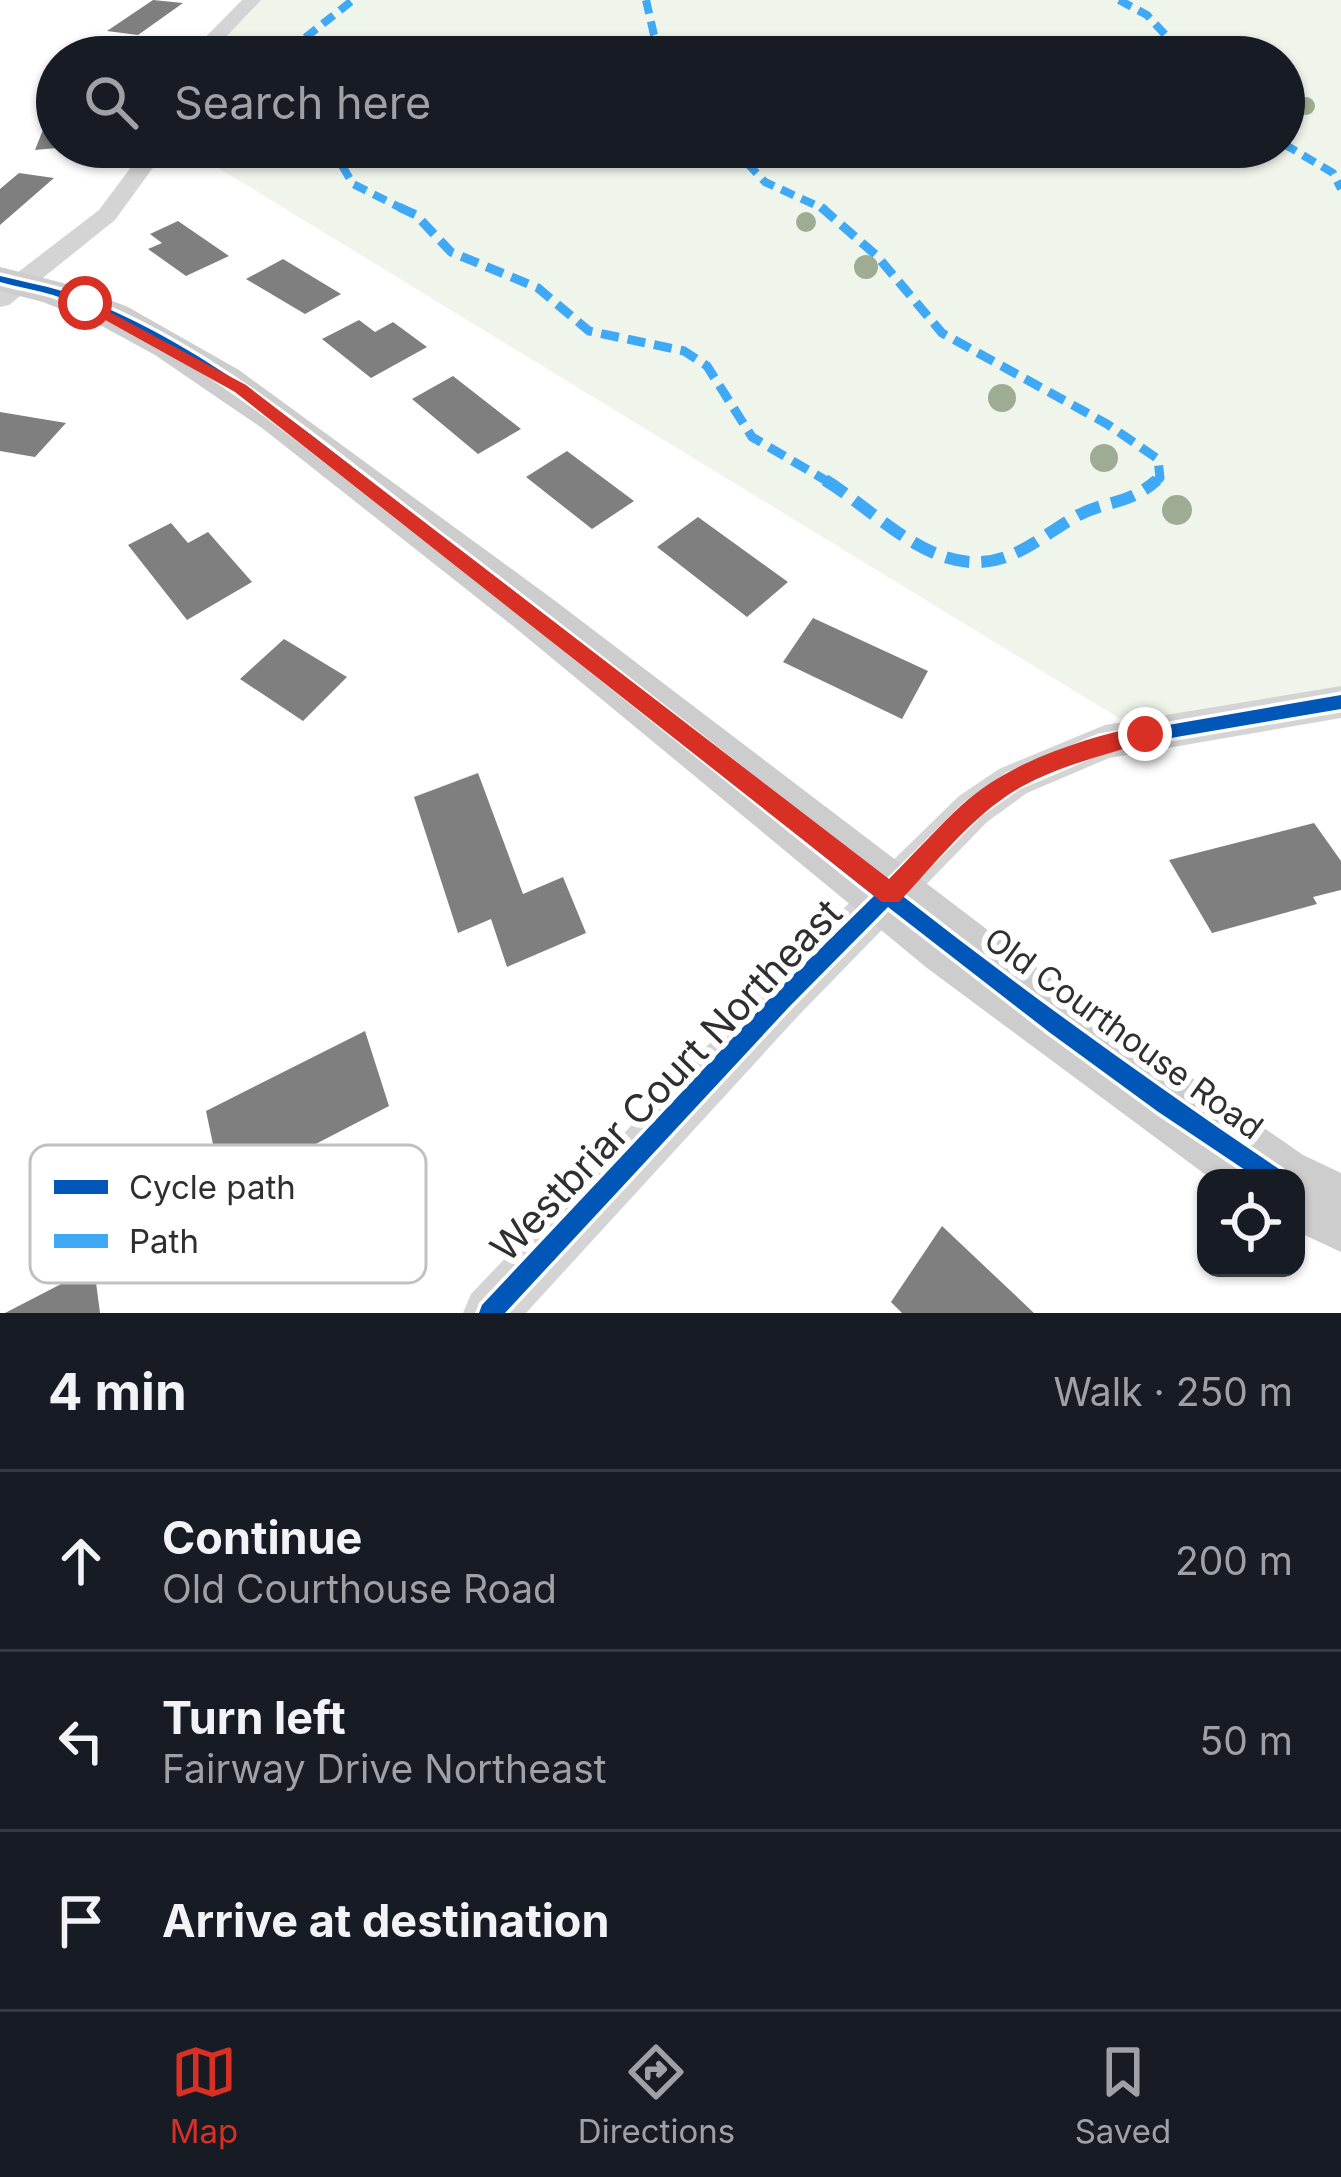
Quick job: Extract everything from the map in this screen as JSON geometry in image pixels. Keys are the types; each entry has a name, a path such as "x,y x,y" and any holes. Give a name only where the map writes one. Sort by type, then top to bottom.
{"street":[{"path":"217,36 252,0"},
{"path":"8,287 106,215 141,168"},
{"name":"Old Courthouse Road","path":"8,287 85,303 241,389 890,894 1054,1028 1262,1169"},
{"name":"Westbriar Court Northeast","path":"490,1313 782,1000 973,809 1013,781 1106,742 1341,702"},
{"path":"1305,1195 1341,1214"}],"shaded area":[{"path":"252,0 1341,0 1341,701 1145,734 218,168 1305,168 1305,36 217,36"}],"building":[{"path":"153,0 183,3 138,35 107,31"},
{"path":"19,173 54,178 0,225 0,189"},
{"path":"178,221 229,256 186,276 148,249 162,243 150,234"},
{"path":"283,259 341,294 305,314 246,279"},
{"path":"359,320 375,332 393,322 427,347 371,378 322,339"},
{"path":"453,376 521,429 478,454 412,399"},
{"path":"0,412 66,423 35,457 0,451"},
{"path":"567,451 634,501 592,529 526,477"},
{"path":"698,517 788,582 747,617 657,547"},
{"path":"171,523 188,543 208,532 252,582 187,620 128,545"},
{"path":"813,618 928,671 902,719 783,662"},
{"path":"284,639 347,677 303,721 240,679"},
{"path":"478,773 523,894 563,877 586,933 507,967 491,919 458,933 414,797"},
{"path":"1314,823 1341,861 1341,890 1313,897 1317,904 1212,933 1169,860"},
{"path":"365,1031 389,1106 314,1145 213,1145 206,1111"},
{"path":"942,1226 1034,1313 902,1313 891,1302"},
{"path":"63,1283 96,1283 100,1313 5,1313"}],"marked path":[{"path":"305,36 353,0"},
{"path":"646,0 655,36"},
{"path":"1119,0 1147,15 1166,36"},
{"path":"1305,156 1333,173 1341,189"},
{"path":"343,168 353,184 416,215 451,252 538,288 589,331 684,351 707,366 752,437 861,502 914,547 976,563 1011,555 1081,513 1135,499 1160,478 1158,459 1133,440 942,333 844,224 815,203 765,182 747,168"}],"cycle path":[{"path":"0,279 57,293 114,316 170,345 277,417 531,611 950,945 1164,1104 1262,1169"},
{"path":"490,1313 782,1000 973,809 1013,781 1105,742 1341,702"}],"route":[{"path":"85,303 241,389 890,894 973,809 1013,781 1106,742 1145,734"}]}
